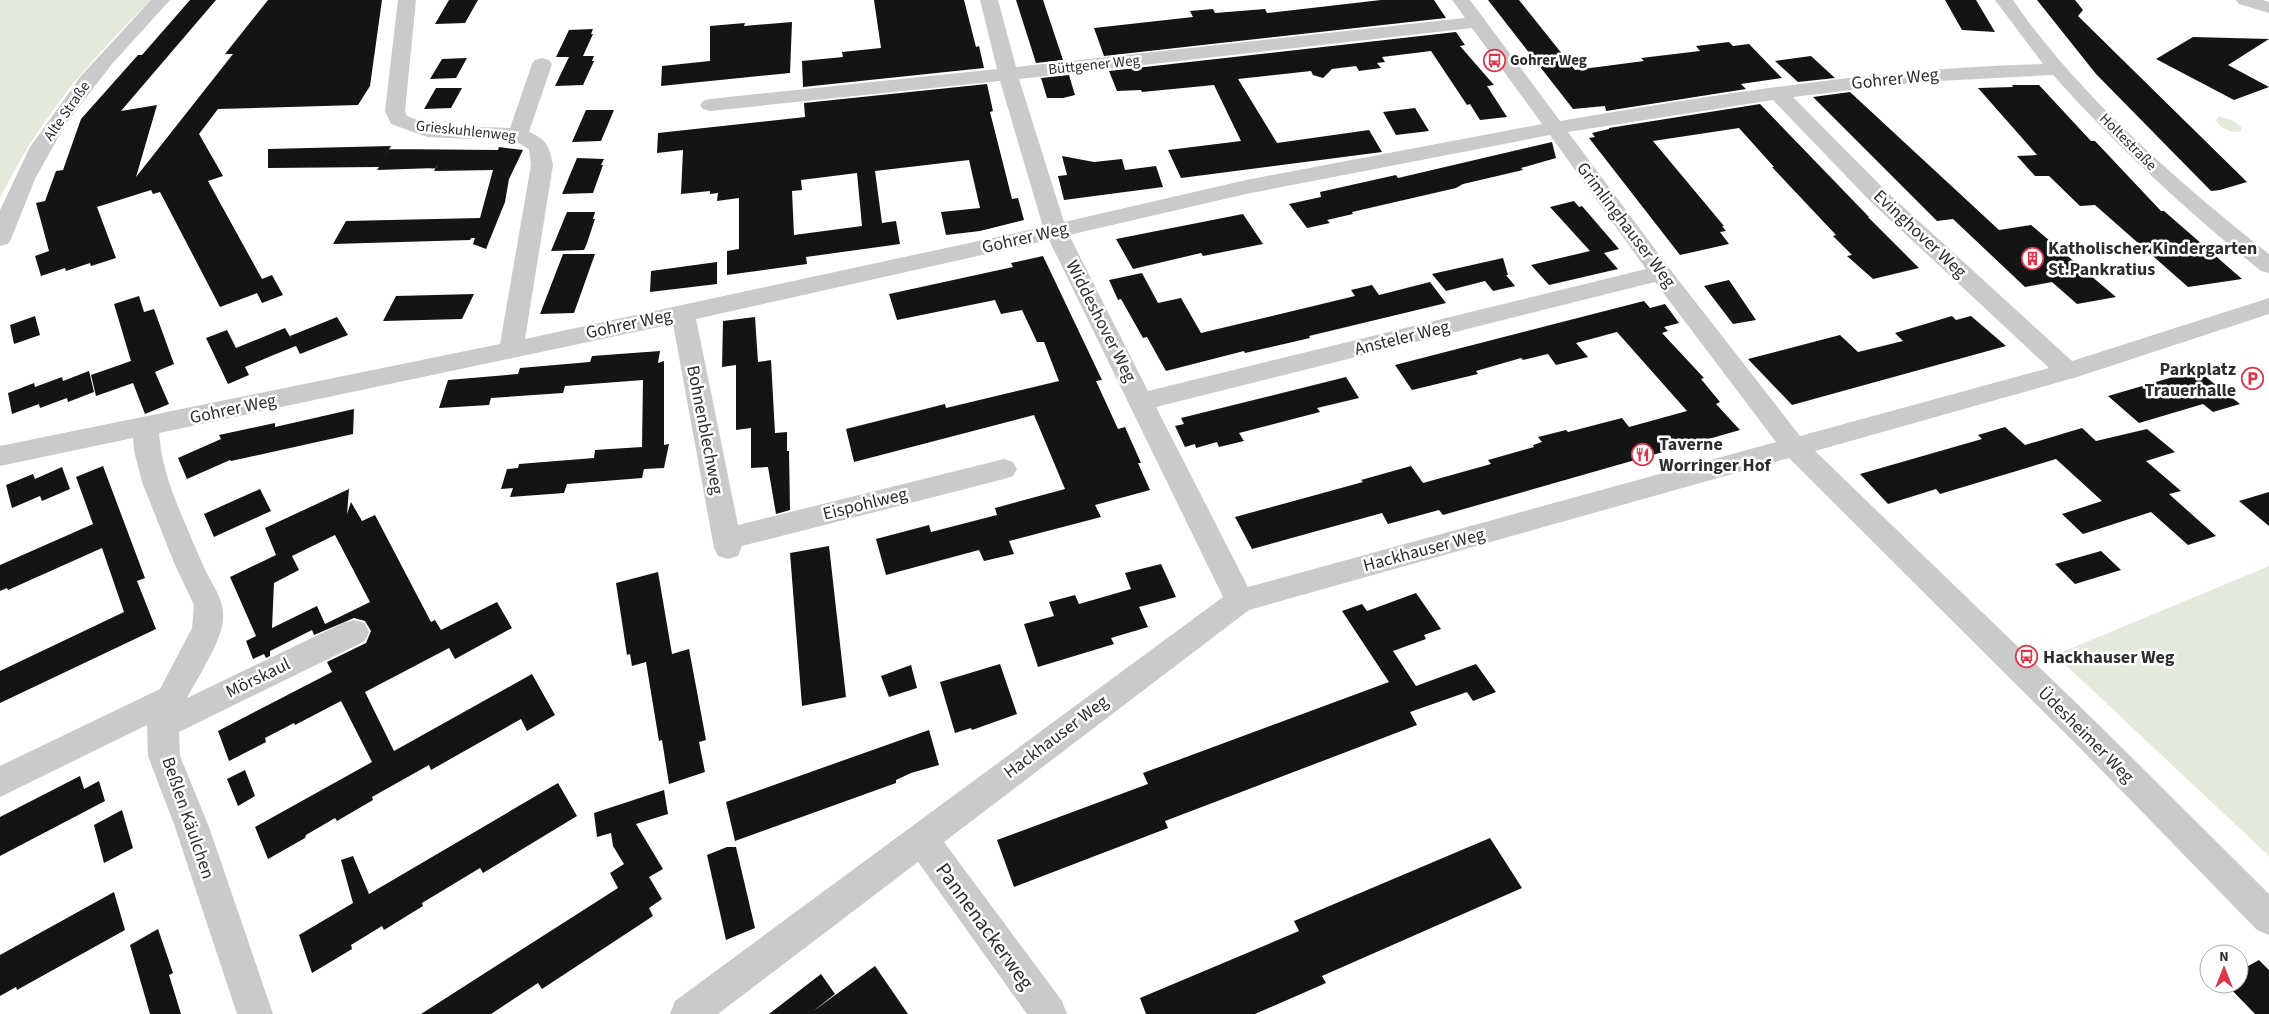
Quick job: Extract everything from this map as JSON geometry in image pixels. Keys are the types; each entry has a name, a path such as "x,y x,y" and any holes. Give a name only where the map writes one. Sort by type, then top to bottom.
{"street":[{"name":"Alte Straße","path":"0,238 24,178 48,136 76,96 114,48 161,0"},
{"name":"Grieskuhlenweg","path":"407,0 395,111 398,120 427,130 518,135 531,140 540,147 542,165 511,350"},
{"name":"Widdeshover Weg","path":"989,0 1008,74 1056,232 1240,601"},
{"name":"Grimlinghauser Weg","path":"1461,0 1661,273 1795,448"},
{"name":"Holtestraße","path":"2004,0 2015,18 2058,69 2107,122 2186,198 2269,266"},
{"path":"2245,0 2269,8"},
{"name":"Büttgener Weg","path":"710,104 1008,74 1477,22"},
{"path":"518,135 542,64"},
{"name":"Gohrer Weg","path":"0,456 683,313 1056,232 1242,188 1553,127 1777,93 1944,74 2058,69"},
{"name":"Evinghover Weg","path":"1777,93 1879,197 2068,370"},
{"name":"Ansteler Weg","path":"1142,402 1661,273"},
{"name":"Hackhauser Weg","path":"688,1014 1240,601 1795,448 2068,370 2269,306"},
{"name":"Bohnenblechweg","path":"683,313 727,544"},
{"path":"146,426 147,451 156,482 190,565 209,605 207,628 167,711"},
{"name":"Üdesheimer Weg","path":"1795,448 2088,735 2269,918"},
{"name":"Eispohlweg","path":"727,544 1004,469"},
{"name":"Mörskaul","path":"0,782 354,632"},
{"name":"Beßlen Käulchen","path":"167,711 164,756 192,827 255,1014"},
{"name":"Pannenackerweg","path":"921,838 1049,1014"}],"green space":[{"path":"0,0 151,0 118,33 58,103 15,169 0,198"},
{"path":"2219,116 2234,121 2242,128 2241,131 2233,132 2224,128 2216,121"},
{"path":"2269,566 2269,856 2055,655"}],"building":[{"path":"190,0 216,0 121,111 157,105 136,177 233,54 225,54 268,0 382,0 370,86 358,105 218,109 199,134 223,176 208,181 262,279 272,275 283,295 262,303 257,293 220,307 160,192 153,194 151,190 97,207 116,258 91,266 90,263 66,271 65,268 41,276 35,256 49,251 36,203 45,201 56,171 63,170 81,119 138,55 142,55"},
{"path":"449,0 478,0 465,23 435,24"},
{"path":"874,0 964,0 976,47 979,46 984,68 803,87 802,61 843,57 842,52 881,48"},
{"path":"1016,0 1043,0 1063,60 1036,63"},
{"path":"1381,0 1434,0 1446,18 1104,56 1094,28 1193,17 1190,11 1213,9 1215,13 1265,9 1267,13"},
{"path":"1488,0 1519,0 1575,70 1644,61 1641,58 1700,51 1696,46 1729,42 1733,46 1749,44 1782,78 1741,84 1746,89 1606,111 1605,106 1573,109"},
{"path":"1945,0 1976,0 1995,32 1962,30"},
{"path":"2037,0 2075,0 2083,10 2078,16 2247,182 2211,191 2096,74"},
{"path":"792,22 790,73 661,86 662,66 710,61 710,26 745,23 744,26"},
{"path":"593,29 591,34 593,34 583,56 594,56 592,61 594,61 583,85 555,86 569,57 556,57 569,30"},
{"path":"1456,32 1465,45 1460,46 1494,85 1487,86 1507,117 1480,120 1470,104 1467,105 1431,51 1382,57 1385,62 1377,63 1381,68 1359,71 1356,66 1332,69 1323,78 1313,75 1311,71 1238,79 1277,143 1369,130 1382,152 1181,178 1168,150 1241,141 1214,85 1142,92 1141,90 1117,91 1109,71"},
{"path":"2193,37 2269,39 2228,65 2269,87 2234,100 2156,59"},
{"path":"1811,56 1835,78 1798,82 1775,61"},
{"path":"467,58 456,78 430,79 442,59"},
{"path":"1069,75 1075,95 1063,98 1047,98 1041,78"},
{"path":"987,84 993,111 990,112 1012,199 1018,198 1024,220 980,231 946,235 941,212 980,208 969,160 875,171 882,223 896,221 900,244 806,257 807,264 727,275 727,251 739,249 739,198 717,201 718,193 710,194 710,191 681,194 683,150 657,153 658,133 805,117 804,103","holes":["857,173 862,226 794,235 792,191 802,190 801,180"]},
{"path":"2012,85 2039,85 2091,141 2095,141 2161,211 2164,211 2242,279 2188,287 2095,205 2080,206 2049,176 2035,176 2017,156 2037,155 1978,88 2013,87"},
{"path":"436,88 462,88 451,108 424,109"},
{"path":"1850,92 1999,230 2031,225 2116,297 2077,304 2052,282 2025,287 1953,219 1937,221 1813,97"},
{"path":"1760,104 1919,268 1873,279 1847,256 1852,255 1833,236 1836,235 1772,167 1774,167 1739,128 1653,141 1724,226 1722,226 1726,231 1720,232 1729,244 1680,255 1589,138 1595,137 1592,133 1609,128"},
{"path":"1415,108 1429,131 1396,135 1383,112"},
{"path":"586,110 614,110 601,141 572,142"},
{"path":"1552,142 1556,158 1521,168 1523,170 1463,184 1456,188 1352,212 1353,214 1327,220 1330,223 1307,228 1289,204 1321,197 1320,192 1396,175 1398,178"},
{"path":"391,146 389,149 498,150 499,147 523,150 509,179 505,202 486,249 473,244 475,238 470,240 333,244 346,221 480,218 493,170 434,171 436,168 377,170 379,167 268,168 268,149"},
{"path":"1062,156 1094,162 1122,159 1125,170 1156,166 1163,187 1064,200 1058,176 1067,175"},
{"path":"577,158 604,159 593,193 562,194"},
{"path":"1574,201 1579,207 1582,206 1619,249 1604,253 1618,269 1549,285 1531,265 1590,251 1550,207"},
{"path":"567,212 595,212 593,219 595,219 587,243 584,250 551,251"},
{"path":"1243,214 1263,244 1203,256 1201,253 1133,269 1116,239"},
{"path":"563,254 595,254 574,313 540,314"},
{"path":"1043,256 1102,380 1096,381 1118,429 1125,427 1141,463 1138,463 1150,490 1095,505 1101,517 1009,541 1014,554 984,561 979,550 886,575 876,539 929,525 931,532 997,515 995,508 1065,489 1034,415 854,462 846,429 945,404 946,408 1059,381 1044,342 1037,342 1022,310 1001,314 995,300 897,320 889,294 1013,267 1011,263"},
{"path":"1503,258 1508,275 1506,275 1515,286 1493,291 1485,281 1446,291 1432,274"},
{"path":"717,262 717,284 650,292 651,271"},
{"path":"1142,273 1158,303 1181,298 1201,333 1355,296 1351,290 1372,285 1379,295 1430,282 1446,303 1309,336 1310,338 1245,353 1244,351 1166,371 1147,337 1143,338 1121,299 1118,300 1109,280"},
{"path":"1729,280 1756,320 1733,324 1704,286"},
{"path":"474,294 462,319 383,321 396,296"},
{"path":"139,296 144,312 154,309 174,364 155,372 169,404 145,414 133,383 96,396 91,375 131,361 114,304"},
{"path":"1644,301 1650,308 1665,304 1679,323 1664,327 1668,331 1662,333 1704,378 1701,379 1720,402 1716,404 1740,430 1443,515 1439,510 1388,524 1382,513 1252,549 1235,517 1363,482 1361,480 1411,466 1423,483 1491,464 1488,460 1534,447 1533,445 1542,442 1538,437 1566,430 1568,432 1622,418 1629,427 1687,411 1617,332 1576,343 1588,357 1556,365 1548,354 1523,360 1521,358 1476,371 1478,374 1412,390 1395,365"},
{"path":"35,316 40,335 14,344 10,325"},
{"path":"1952,316 1956,320 1971,316 2006,346 1792,405 1748,359 1840,335 1858,352 1903,341 1895,333"},
{"path":"337,317 348,335 300,354 296,346 271,356 245,367 249,375 228,384 206,338 227,330 236,348 285,328 292,340 290,336"},
{"path":"755,317 758,362 771,360 775,433 787,432 790,510 776,514 768,467 751,468 751,428 736,430 736,365 722,367 723,321"},
{"path":"660,351 658,363 664,361 664,445 669,444 664,468 644,469 642,478 567,484 564,493 510,497 513,488 501,489 507,469 518,468 519,464 594,458 595,450 642,447 643,380 565,386 563,393 491,398 489,405 439,408 448,380 518,374 520,368 590,362 592,356"},
{"path":"2197,370 2240,404 2213,412 2203,404 2139,423 2108,396"},
{"path":"89,371 94,392 68,402 67,398 40,408 39,404 12,414 8,393 34,383 35,387 62,377 63,381"},
{"path":"1346,377 1359,398 1317,408 1320,412 1239,433 1244,441 1219,447 1217,442 1196,448 1195,444 1185,447 1175,426 1184,424 1181,418"},
{"path":"354,409 353,434 230,460 187,479 178,458 221,439 219,435 275,423 275,427"},
{"path":"2005,427 2025,445 2082,428 2096,441 2147,429 2175,452 2146,461 2181,491 2169,494 2216,536 2188,545 2151,512 2083,534 2062,514 2102,501 2056,459 1940,494 1936,489 1888,504 1860,474 1982,439 1978,435"},
{"path":"103,466 145,578 137,581 156,629 0,703 0,671 124,612 102,548 8,590 7,588 0,591 0,565 93,524 76,477"},
{"path":"62,467 70,489 42,501 40,496 12,508 6,485 33,474 35,479"},
{"path":"260,489 271,511 214,537 204,514"},
{"path":"349,489 347,514 351,502 362,521 375,515 431,622 435,620 441,630 497,602 512,628 455,659 449,648 365,692 394,751 532,674 555,715 527,731 521,719 431,770 429,765 372,797 373,800 337,821 335,818 268,859 255,827 372,762 341,701 265,738 266,742 229,761 218,731 332,672 327,662 366,643 371,631 365,621 354,618 314,635 312,630 270,651 270,656 266,658 264,654 253,659 246,641 256,636 230,577 276,555 265,528","holes":["335,535 370,602 325,624 317,606 272,628 274,583 299,570 292,556"]},
{"path":"2269,492 2269,526 2239,501"},
{"path":"829,546 846,697 802,706 790,553"},
{"path":"2101,551 2121,570 2075,584 2055,564"},
{"path":"1161,564 1176,597 1139,607 1148,627 1111,638 1114,644 1038,667 1024,624 1054,616 1049,602 1075,595 1079,604 1131,589 1125,573"},
{"path":"658,572 672,654 689,649 706,740 699,742 705,772 669,784 662,740 659,741 646,662 632,666 630,654 627,655 616,583"},
{"path":"1416,593 1441,629 1424,635 1426,639 1393,651 1416,686 1476,664 1496,692 1473,701 1467,692 1410,712 1417,725 1165,821 1168,828 1014,887 997,840 1148,784 1143,773 1389,682 1342,611 1362,604 1367,611"},
{"path":"1000,664 1017,714 972,730 971,728 955,733 940,682"},
{"path":"911,665 917,688 889,697 881,676"},
{"path":"929,730 939,765 911,773 896,780 896,783 735,841 726,802"},
{"path":"245,770 255,796 238,806 227,779"},
{"path":"80,776 84,789 99,781 105,801 0,856 0,817"},
{"path":"558,783 577,816 483,873 480,868 422,903 423,906 384,930 382,926 351,945 352,949 312,973 299,935 353,903 341,860 353,856 369,894"},
{"path":"664,790 668,814 636,824 663,869 649,877 662,899 649,908 653,916 542,989 538,983 491,1014 421,1014 618,888 610,873 624,864 613,846 611,833 597,837 594,813"},
{"path":"122,810 133,848 104,863 94,825"},
{"path":"1490,838 1522,888 1322,976 1326,983 1255,1014 1146,1014 1140,998 1299,931 1294,921"},
{"path":"727,847 736,847 755,928 726,940 707,855"},
{"path":"114,892 125,930 17,990 16,987 0,996 0,955"},
{"path":"158,929 173,973 169,975 181,1014 150,1014 130,945"},
{"path":"2259,960 2269,970 2269,1014 2255,1014 2236,994 2249,994 2249,966"},
{"path":"875,966 908,1014 769,1014 821,974 835,994 812,1012"}],"place":[{"name":"Gohrer Weg","path":"1494,60"},
{"name":"Katholischer Kindergarten St.Pankratius","path":"2032,258"},
{"name":"Parkplatz Trauerhalle","path":"2252,379"},
{"name":"Taverne Worringer Hof","path":"1643,454"},
{"name":"Hackhauser Weg","path":"2027,657"}]}
